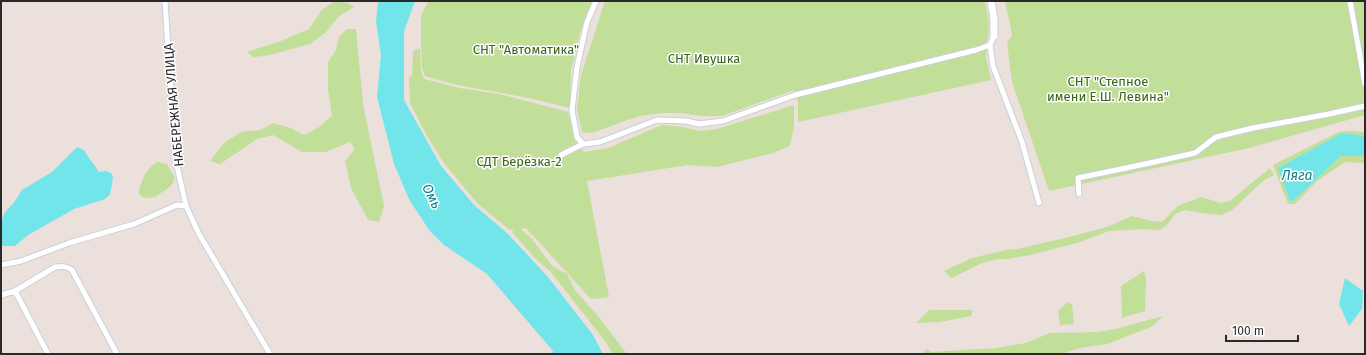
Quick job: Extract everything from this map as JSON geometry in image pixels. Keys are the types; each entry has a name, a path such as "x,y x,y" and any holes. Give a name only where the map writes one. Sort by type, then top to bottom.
{"street":[{"name":"НАБЕРЕЖНАЯ УЛИЦА","path":"165,1 175,157 186,206 199,234 270,354"},
{"path":"583,144 577,137 572,110 577,67 587,22 596,1"},
{"path":"991,1 994,19 994,36 990,45 993,66 1022,142 1039,203"},
{"path":"1350,1 1365,84"},
{"path":"561,155 583,144 600,142 657,120 686,121 699,124 723,121 795,95 976,50 990,45"},
{"path":"1079,194 1078,178 1195,152 1216,137 1253,128 1365,106"},
{"path":"1,265 21,261 69,243 134,224 177,205 186,206"},
{"path":"1,295 15,291 55,267 68,267 72,270 117,354"},
{"path":"15,291 48,354"}],"green space":[{"path":"335,1 348,3 354,7 338,17 326,32 310,44 270,55 253,57 247,52 281,41 309,29 322,10"},
{"name":"СНТ \"Автоматика\"","path":"428,1 592,1 581,29 571,70 570,108 529,98 457,85 425,76 422,68 421,16"},
{"name":"СНТ Ивушка","path":"605,1 985,1 989,24 986,57 991,80 798,122 798,102 794,90 722,116 663,113 639,116 592,133 582,132 577,110 581,75"},
{"name":"СНТ \"Степное имени Е.Ш. Левина\"","path":"1005,1 1365,1 1365,115 1249,148 1049,191 1012,82 1007,42 1012,36"},
{"path":"347,29 356,29 363,104 384,206 379,222 368,220 351,188 345,161 355,149 350,142 326,152 302,152 273,135 257,139 220,164 210,161 224,143 241,132 260,130 273,123 291,128 304,135 321,126 332,115 328,90 328,62 336,50 339,37"},
{"name":"СДТ Берёзка-2","path":"420,48 421,71 424,79 459,88 499,94 568,112 575,141 584,152 608,148 662,125 683,127 700,131 717,129 794,105 794,127 790,146 773,153 717,167 688,165 587,181 609,297 591,299 526,228 521,229 533,240 552,266 567,274 575,290 598,316 627,354 613,354 605,341 550,271 535,258 512,232 514,229 510,230 477,203 444,163 427,136 410,103 409,76 412,77 413,51"},
{"path":"1339,132 1365,132 1365,136 1342,133 1279,168 1289,199 1292,202 1341,156 1365,156 1365,163 1345,162 1317,181 1295,204 1288,204 1273,165"},
{"path":"159,162 167,164 175,178 171,186 155,197 143,197 139,194 142,180 151,166"},
{"path":"1270,168 1274,175 1264,180 1232,210 1221,215 1185,210 1175,214 1166,226 1160,230 1143,229 1109,231 1080,242 1031,255 1008,259 998,259 982,263 952,278 944,271 972,258 1065,238 1107,227 1132,216 1162,222 1178,206 1201,197 1221,203 1230,201"},
{"path":"1144,271 1146,279 1145,311 1122,318 1121,286"},
{"path":"1068,302 1072,304 1074,324 1060,325 1058,311"},
{"path":"929,310 973,310 971,316 940,322 916,323"},
{"path":"1163,316 1151,327 1107,344 1080,348 1061,354 921,354 927,349 931,352 996,348 1026,343 1050,333 1099,332"}],"water":[{"name":"Омь","path":"378,1 415,1 404,31 404,100 441,166 474,205 508,234 548,277 593,335 603,354 552,354 553,351 487,274 444,245 429,230 409,199 394,164 377,97 381,55 376,22"},
{"name":"Ляга","path":"1342,133 1365,136 1365,156 1341,156 1292,202 1289,199 1278,168"},
{"path":"77,147 84,150 99,172 106,171 111,173 113,177 110,194 105,199 74,209 28,235 15,246 1,245 1,221 5,212 13,204 22,190 52,172"},
{"path":"1345,278 1363,291 1362,309 1349,326 1339,304"}]}
